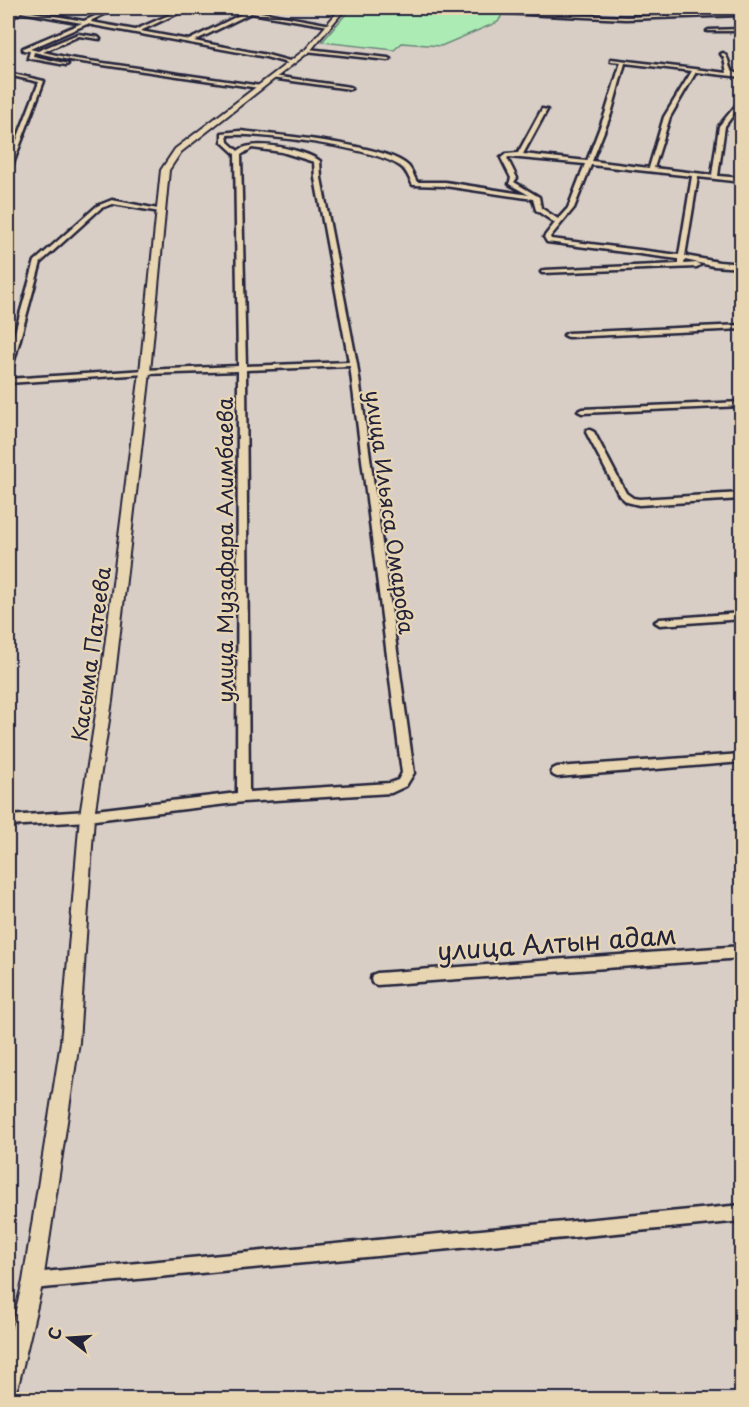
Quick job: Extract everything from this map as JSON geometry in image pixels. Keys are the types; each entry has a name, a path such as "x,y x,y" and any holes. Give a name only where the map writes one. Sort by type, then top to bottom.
{"main road":[{"name":"Касыма Патеева","path":"8,1382 33,1281 70,1042 87,816 105,701 145,372 165,170 178,151 308,50 344,8"}],"street":[{"path":"8,8 191,41 291,63"},
{"path":"115,8 24,47 90,62 259,87"},
{"path":"137,31 187,8"},
{"path":"232,8 329,26"},
{"path":"191,41 258,8"},
{"path":"8,20 20,10"},
{"path":"506,12 626,18 741,14"},
{"path":"709,32 741,30"},
{"path":"90,62 50,63 30,57 36,51 78,35 98,38"},
{"path":"308,50 388,59"},
{"path":"723,54 728,71 733,76"},
{"path":"613,60 741,76"},
{"path":"623,62 590,163 571,208 547,237 549,241 741,266"},
{"path":"651,170 667,117 694,71"},
{"path":"8,74 42,81 8,170"},
{"path":"273,77 350,88"},
{"path":"715,177 722,126 741,99"},
{"path":"520,155 544,110"},
{"path":"241,151 225,142 224,134 240,132 375,154 403,165 415,184 445,184 537,198"},
{"name":"улица Ильяса Омарова","path":"241,151 254,146 308,155 317,161 318,178 353,364 408,773 402,783 391,789 243,797"},
{"path":"8,151 16,149"},
{"name":"улица Музафара Алимбаева","path":"241,151 243,797"},
{"path":"558,222 538,209 537,198 533,194 511,183 514,178 504,158 508,155 520,155 741,180"},
{"path":"681,265 695,175"},
{"path":"8,368 38,261 99,207 112,202 160,210"},
{"path":"544,272 717,264"},
{"path":"568,335 741,327"},
{"path":"8,381 145,372 353,364"},
{"path":"582,411 741,404"},
{"path":"590,432 623,495 630,500 639,502 741,496"},
{"path":"660,622 741,616"},
{"path":"557,772 741,758"},
{"path":"8,820 87,816 243,797"},
{"name":"улица Алтын адам","path":"377,980 741,952"},
{"path":"33,1281 741,1212"}],"green space":[{"path":"351,8 522,9 505,10 498,22 441,46 402,43 394,50 322,42"}]}
